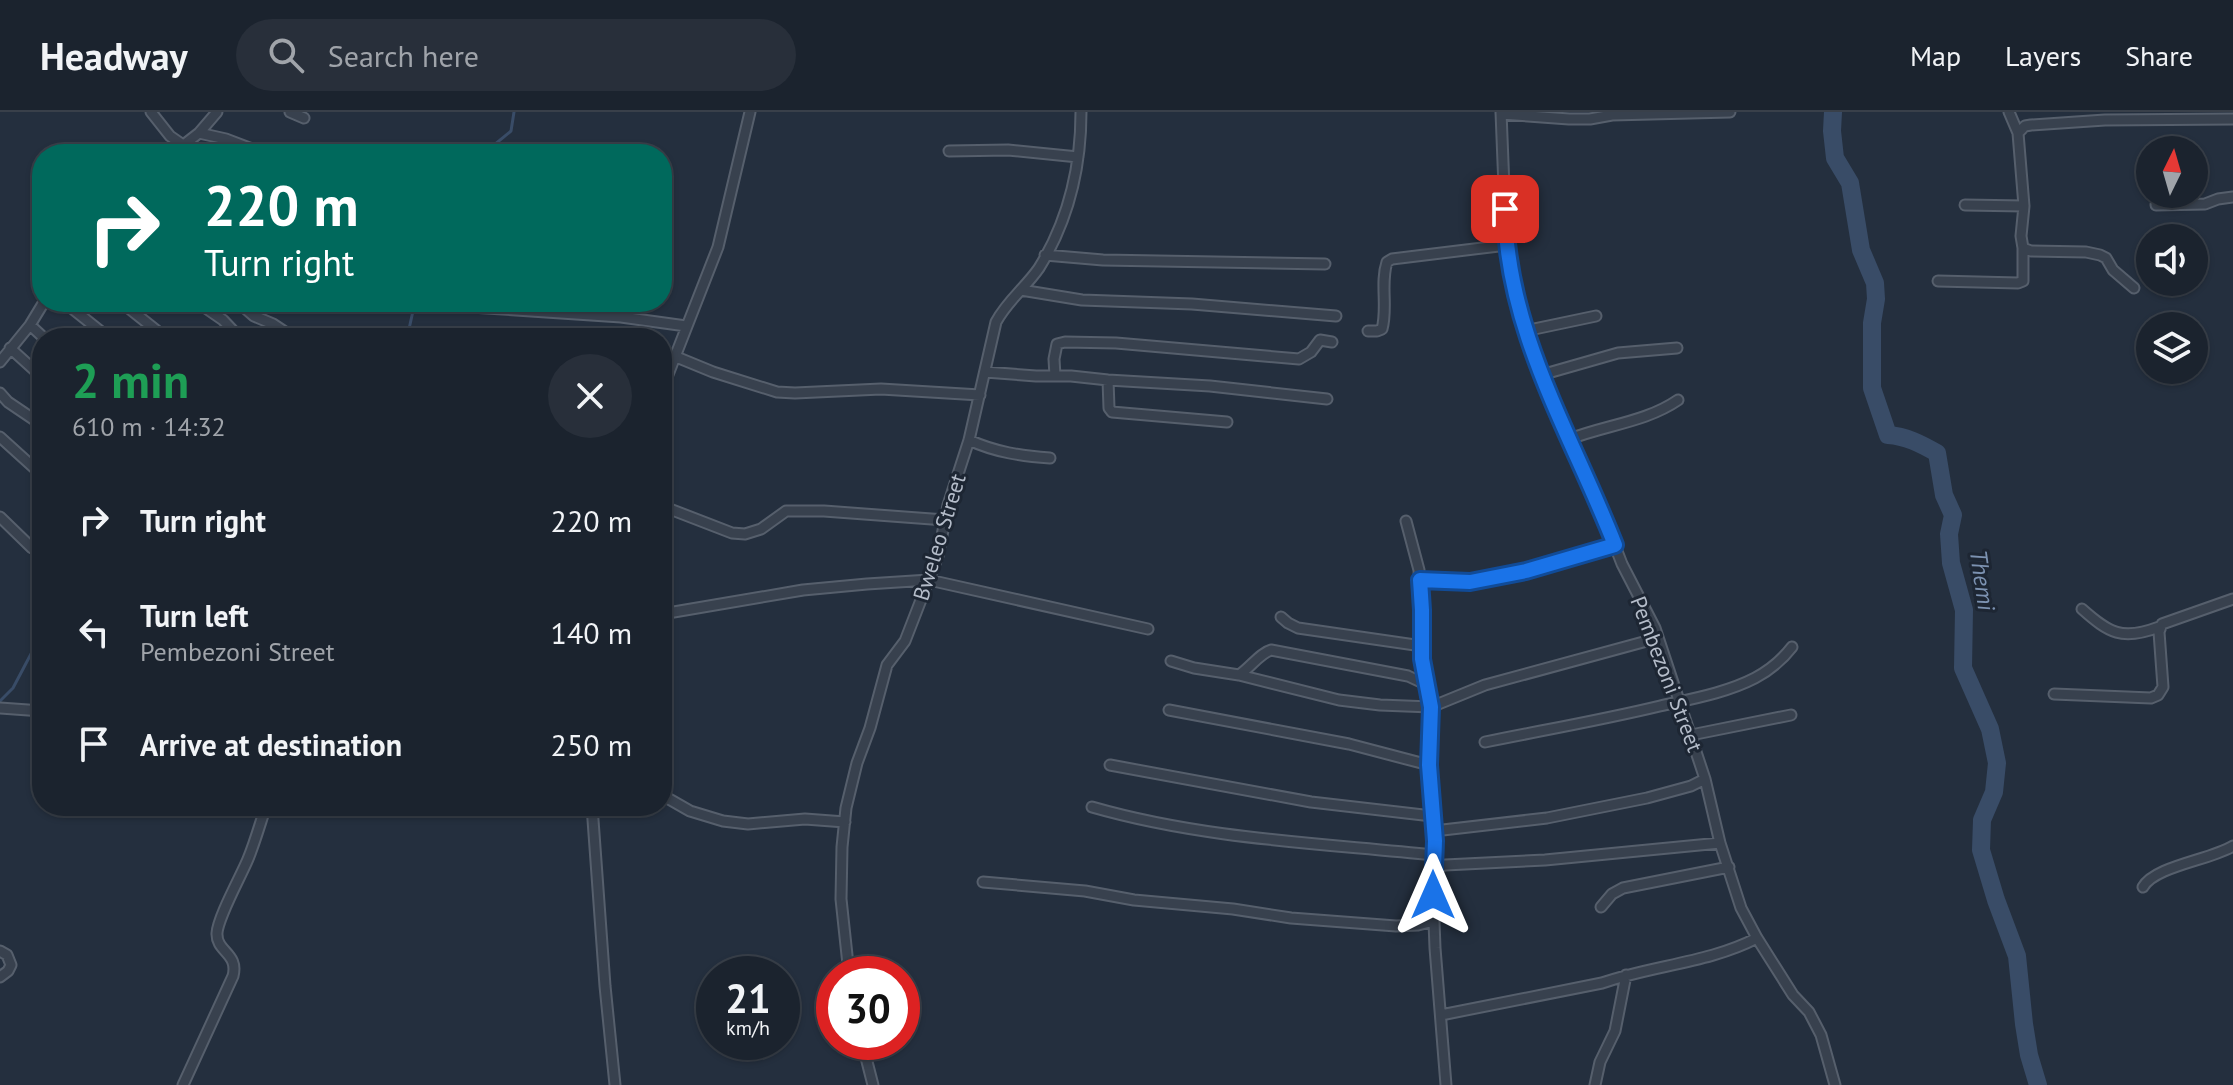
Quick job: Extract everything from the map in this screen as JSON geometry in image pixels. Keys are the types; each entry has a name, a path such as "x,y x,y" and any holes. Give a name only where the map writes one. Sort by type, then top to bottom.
{"street":[{"path":"151,112 161,128 179,144"},
{"path":"184,144 199,133 217,112"},
{"path":"290,112 304,118"},
{"path":"672,362 718,247 750,112"},
{"name":"Bweleo Street","path":"847,956 841,899 846,808 857,763 887,665 905,641 938,556 996,322 1038,269 1061,222 1073,188 1081,112"},
{"path":"1501,113 1590,119 1612,115 1730,112"},
{"path":"1938,281 2023,281 2021,236 2024,206 2018,133 2009,112"},
{"name":"Pembezoni Street","path":"1501,113 1507,245 1525,331 1541,375 1658,638 1705,779 1720,843 1741,908 1793,995 1809,1012 1821,1035 1835,1085"},
{"path":"2018,133 2025,126 2105,116 2233,119"},
{"path":"199,133 239,144"},
{"path":"949,151 1008,150 1078,157"},
{"path":"2208,203 2233,197"},
{"path":"1965,205 2024,206"},
{"path":"1368,331 1382,329 1384,323 1383,293 1387,262 1507,245"},
{"path":"2023,248 2100,255 2134,288"},
{"path":"1045,255 1103,260 1325,264"},
{"path":"1021,290 1082,300 1192,304 1336,316"},
{"path":"0,362 38,312"},
{"path":"76,312 96,328"},
{"path":"134,312 154,328"},
{"path":"211,312 231,328"},
{"path":"249,312 279,328"},
{"path":"546,312 621,317 686,326"},
{"path":"1525,331 1596,316"},
{"path":"30,325 33,328"},
{"path":"1055,376 1054,350 1057,344 1065,342 1116,343 1299,359 1311,352 1320,340 1332,342"},
{"path":"10,348 32,368"},
{"path":"1541,375 1618,353 1677,348"},
{"path":"674,356 777,392 881,389 980,395"},
{"path":"985,372 1210,386 1327,399"},
{"path":"1108,380 1109,408 1112,412 1227,422"},
{"path":"0,393 32,418"},
{"path":"1570,439 1659,413 1678,400"},
{"path":"0,437 32,466"},
{"path":"969,440 1001,452 1050,458"},
{"path":"672,510 732,533 745,534 761,529 786,511 945,520"},
{"path":"0,517 32,548"},
{"path":"1406,521 1419,570 1422,646 1431,707 1429,765 1434,831 1434,921 1446,1085"},
{"path":"1420,580 1470,582 1526,571 1615,545"},
{"path":"672,612 803,590 929,580 1148,629"},
{"path":"2082,609 2103,628 2117,633 2138,633 2233,599"},
{"path":"1281,617 1298,628 1422,646"},
{"path":"2054,694 2151,698 2158,695 2163,687 2159,627"},
{"path":"1171,661 1339,700 1395,707 1431,707 1509,678 1658,638"},
{"path":"1485,742 1680,702 1752,679 1783,658 1792,647"},
{"path":"1239,675 1271,650 1408,676 1427,685"},
{"path":"0,708 32,710"},
{"path":"1169,710 1349,744 1429,765"},
{"path":"1691,735 1791,715"},
{"path":"1110,765 1311,802 1432,816"},
{"path":"1434,831 1547,818 1647,798 1705,779"},
{"path":"672,801 690,811 723,821 748,824 805,819 845,822"},
{"path":"1092,807 1190,830 1433,855"},
{"path":"183,1085 233,976 233,960 219,944 218,929 250,855 263,816"},
{"path":"593,816 615,1085"},
{"path":"1432,869 1445,865 1545,860 1720,843"},
{"path":"2143,887 2156,874 2233,846"},
{"path":"1601,907 1612,894 1623,888 1729,867"},
{"path":"983,882 1085,891 1134,900 1220,907 1291,918 1396,926 1434,921"},
{"path":"1441,1015 1589,986 1724,952 1757,938"},
{"path":"0,951 11,961 8,971 0,977"},
{"path":"1595,1085 1600,1062 1615,1031 1626,975"},
{"path":"867,1060 873,1085"}],"waterway":[{"path":"495,144 511,131 514,112"},
{"name":"Themi","path":"1833,112 1835,158 1850,183 1861,250 1875,283 1872,388 1888,435 1907,439 1937,453 1944,495 1953,515 1949,534 1951,563 1964,610 1963,668 1990,729 1997,763 1994,792 1982,820 1981,850 2017,956 2029,1055 2038,1085"},
{"path":"409,328 413,312"},
{"path":"0,701 13,688 32,652"}],"route":[{"path":"1433,895 1435,841 1429,765 1431,707 1422,659 1420,580 1470,582 1526,571 1615,545 1525,331 1506,238 1505,209"}]}
